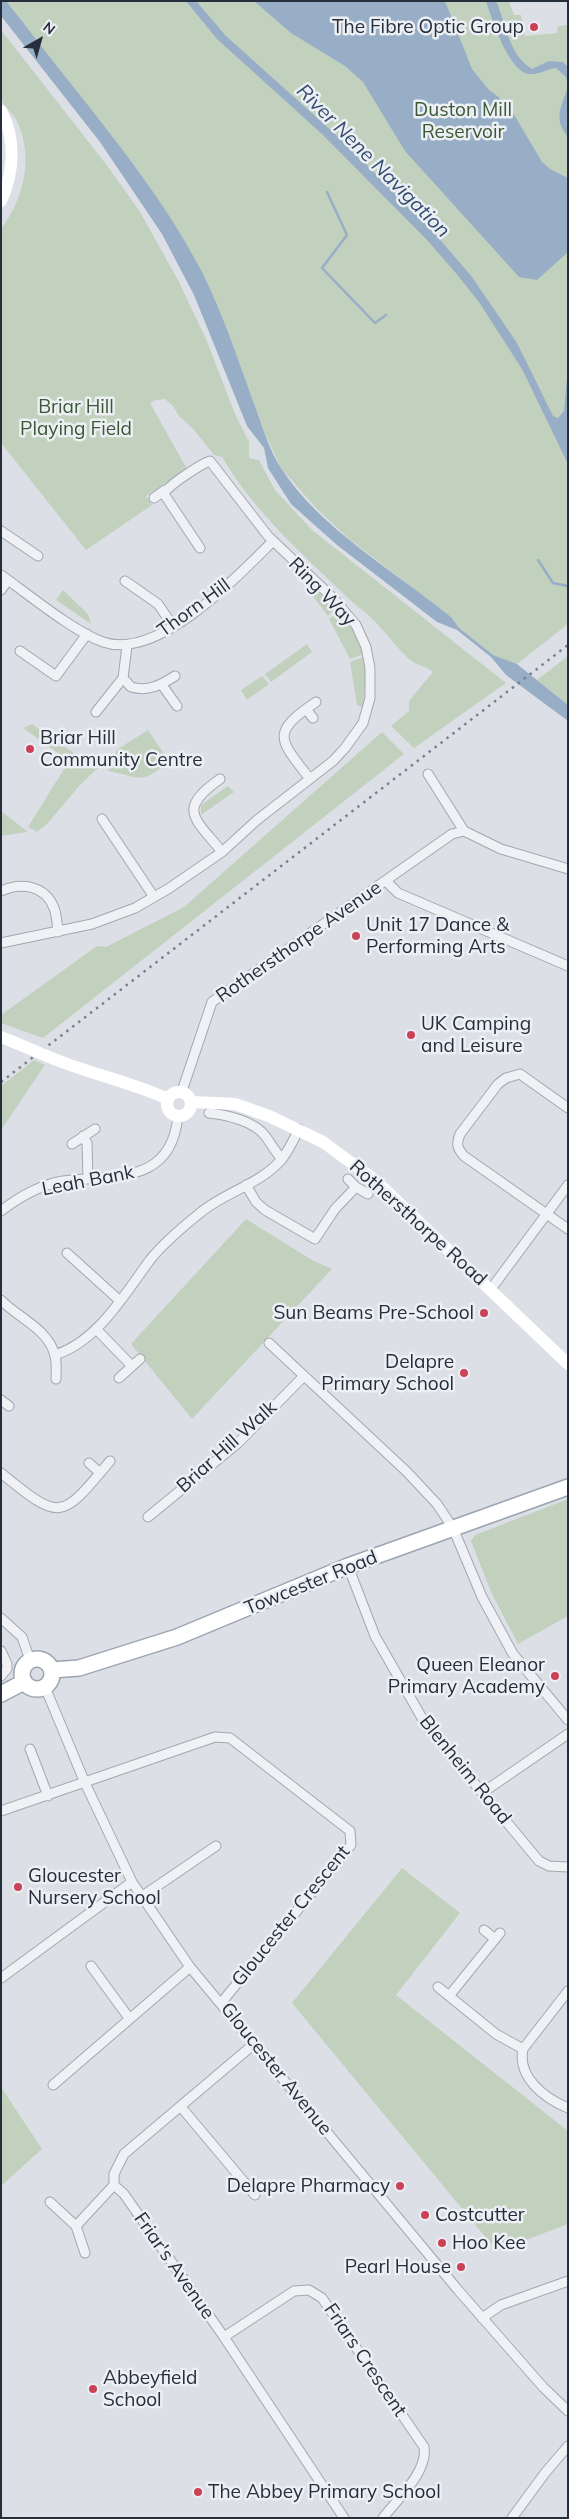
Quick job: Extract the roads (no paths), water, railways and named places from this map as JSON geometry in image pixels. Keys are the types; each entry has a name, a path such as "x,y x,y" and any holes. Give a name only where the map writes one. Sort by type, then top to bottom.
{"main road":[{"name":"Towcester Road","path":"52,1670 79,1668 177,1637 348,1566 568,1487"},
{"path":"30,1660 44,1660 52,1670 51,1679 46,1687 36,1689 24,1682 22,1669 30,1660"},
{"path":"1,1694 24,1682"}],"street":[{"path":"1,111 11,139 10,170 1,202"},
{"name":"Ring Way","path":"1,943 80,928 108,919 154,897 222,852 257,820 310,779 345,748 363,723 370,698 370,668 362,637 345,611 273,541 210,462 154,498"},
{"path":"165,490 166,499 200,548"},
{"path":"1,531 38,556"},
{"name":"Thorn Hill","path":"5,578 87,634 104,642 127,646 150,639 173,626 218,595 273,541"},
{"path":"1,590 5,578"},
{"path":"125,581 158,604 173,626"},
{"path":"20,651 56,676 87,634"},
{"path":"93,699 99,709 123,678 127,646"},
{"path":"123,678 130,687 140,690 162,685 175,676"},
{"path":"162,685 177,706"},
{"path":"310,779 290,753 284,739 287,724 316,702"},
{"path":"306,708 313,718"},
{"path":"428,774 464,831 501,849 568,869"},
{"path":"220,779 199,794 193,808 198,822 222,852"},
{"path":"98,833 104,823 154,897"},
{"name":"Rothersthorpe Avenue","path":"182,1091 212,1002 452,834 464,831"},
{"path":"386,881 398,893 568,966"},
{"path":"1,891 18,885 44,894 54,908 58,932"},
{"path":"6,1039 107,1078 139,1086 168,1099"},
{"path":"568,1108 520,1074 506,1078 498,1084 460,1134 457,1142 457,1149 464,1156 568,1229"},
{"path":"182,1091 190,1097 192,1102 188,1113 178,1116 168,1108 168,1099 174,1092 182,1091"},
{"name":"Rothersthorpe Road","path":"192,1102 235,1104 299,1129 323,1142 376,1181 568,1364"},
{"path":"209,1114 226,1115 247,1124 265,1135 275,1152 282,1159"},
{"name":"Leah Bank","path":"1,1211 44,1186 88,1179 128,1176 145,1170 161,1158 168,1148 174,1137 178,1116"},
{"path":"72,1144 95,1129"},
{"path":"55,1355 67,1351 96,1329 130,1292 151,1259 202,1211 268,1172 282,1159 299,1129"},
{"path":"83,1136 87,1143 88,1179"},
{"path":"348,1179 356,1187 368,1194"},
{"path":"246,1185 256,1202 266,1210 315,1239 335,1209 356,1187"},
{"path":"491,1289 568,1185"},
{"path":"67,1253 120,1301"},
{"path":"1,1300 30,1322 55,1355 56,1379"},
{"path":"96,1329 132,1366"},
{"path":"269,1343 424,1488 437,1504 452,1528 482,1597 513,1654 568,1720"},
{"path":"119,1378 140,1359"},
{"name":"Briar Hill Walk","path":"148,1517 238,1443 304,1376"},
{"path":"1,1400 9,1406"},
{"path":"1,1474 37,1502 55,1509 73,1502 110,1461"},
{"path":"89,1463 100,1473"},
{"name":"Blenheim Road","path":"348,1566 375,1636 426,1725 539,1861 549,1866 568,1866"},
{"path":"1,1618 22,1637 30,1660"},
{"path":"1,1651 8,1664 7,1670 1,1676"},
{"name":"Gloucester Avenue","path":"46,1687 85,1782 132,1882 190,1966 482,2318 566,2410"},
{"path":"482,1793 568,1734"},
{"name":"Gloucester Crescent","path":"1,1811 215,1737 230,1738 350,1831 351,1845 221,2003"},
{"path":"30,1749 48,1796"},
{"path":"141,1897 216,1846"},
{"path":"1,1978 132,1882"},
{"path":"449,1996 497,1936 484,1930"},
{"path":"91,1966 129,2018"},
{"path":"53,2085 190,1966"},
{"path":"438,1987 496,2034 523,2049"},
{"path":"566,1997 523,2049 522,2066 530,2081 554,2101 568,2108"},
{"path":"76,2226 114,2185 114,2174 124,2154 254,2044"},
{"path":"181,2107 255,2195"},
{"name":"Friar's Avenue","path":"114,2185 124,2194 224,2337 344,2518"},
{"path":"50,2202 76,2226 85,2253"},
{"path":"482,2318 501,2306 568,2281"},
{"name":"Friars Crescent","path":"224,2337 294,2291 308,2290 322,2298 424,2447 426,2457 420,2470 383,2518"},
{"path":"566,2410 568,2420"},
{"path":"512,2518 545,2473 568,2446"}],"water":[{"path":"1,1 6,1 117,142 183,238 202,272 217,306 270,447 281,468 297,490 337,530 430,600 451,617 459,628 493,655 517,664 568,705 568,721 506,675 491,657 457,630 437,622 337,545 291,504 268,468 264,448 247,426 194,295 162,234 100,142 1,16"},
{"path":"186,1 196,1 226,36 345,143 436,235 472,277 517,343 553,416 558,418 564,411 568,367 568,464 522,369 479,302 455,272 427,240 322,134 217,39"},
{"name":"Duston Mill Reservoir","path":"254,1 445,1 472,69 489,90 505,102 542,162 550,169 568,178 568,252 537,280 519,277 405,151 363,82 345,66 291,33"},
{"path":"486,1 496,1 513,47 524,63 532,69 549,61 563,62 568,67 568,83 566,77 556,68 529,74 521,71 514,64 502,43"},
{"path":"568,87 568,137 563,131 560,113"}],"waterway":[{"path":"327,192 347,235 322,268 375,323 386,315"},
{"path":"538,560 553,583 568,586"}],"railway":[{"path":"1,1082 568,645"}],"place":[{"name":"The Fibre Optic Group","path":"534,27"},
{"name":"Briar Hill Community Centre","path":"30,749"},
{"name":"Unit 17 Dance & Performing Arts","path":"356,936"},
{"name":"UK Camping and Leisure","path":"411,1035"},
{"name":"Sun Beams Pre-School","path":"484,1313"},
{"name":"Delapre Primary School","path":"464,1373"},
{"name":"Queen Eleanor Primary Academy","path":"555,1676"},
{"name":"Gloucester Nursery School","path":"18,1887"},
{"name":"Delapre Pharmacy","path":"400,2186"},
{"name":"Costcutter","path":"425,2215"},
{"name":"Hoo Kee","path":"442,2243"},
{"name":"Pearl House","path":"461,2267"},
{"name":"Abbeyfield School","path":"93,2389"},
{"name":"The Abbey Primary School","path":"198,2492"}],"water label":[{"name":"River Nene Navigation","path":"373,161"}],"park label":[{"name":"Briar Hill Playing Field","path":"76,418"}]}
